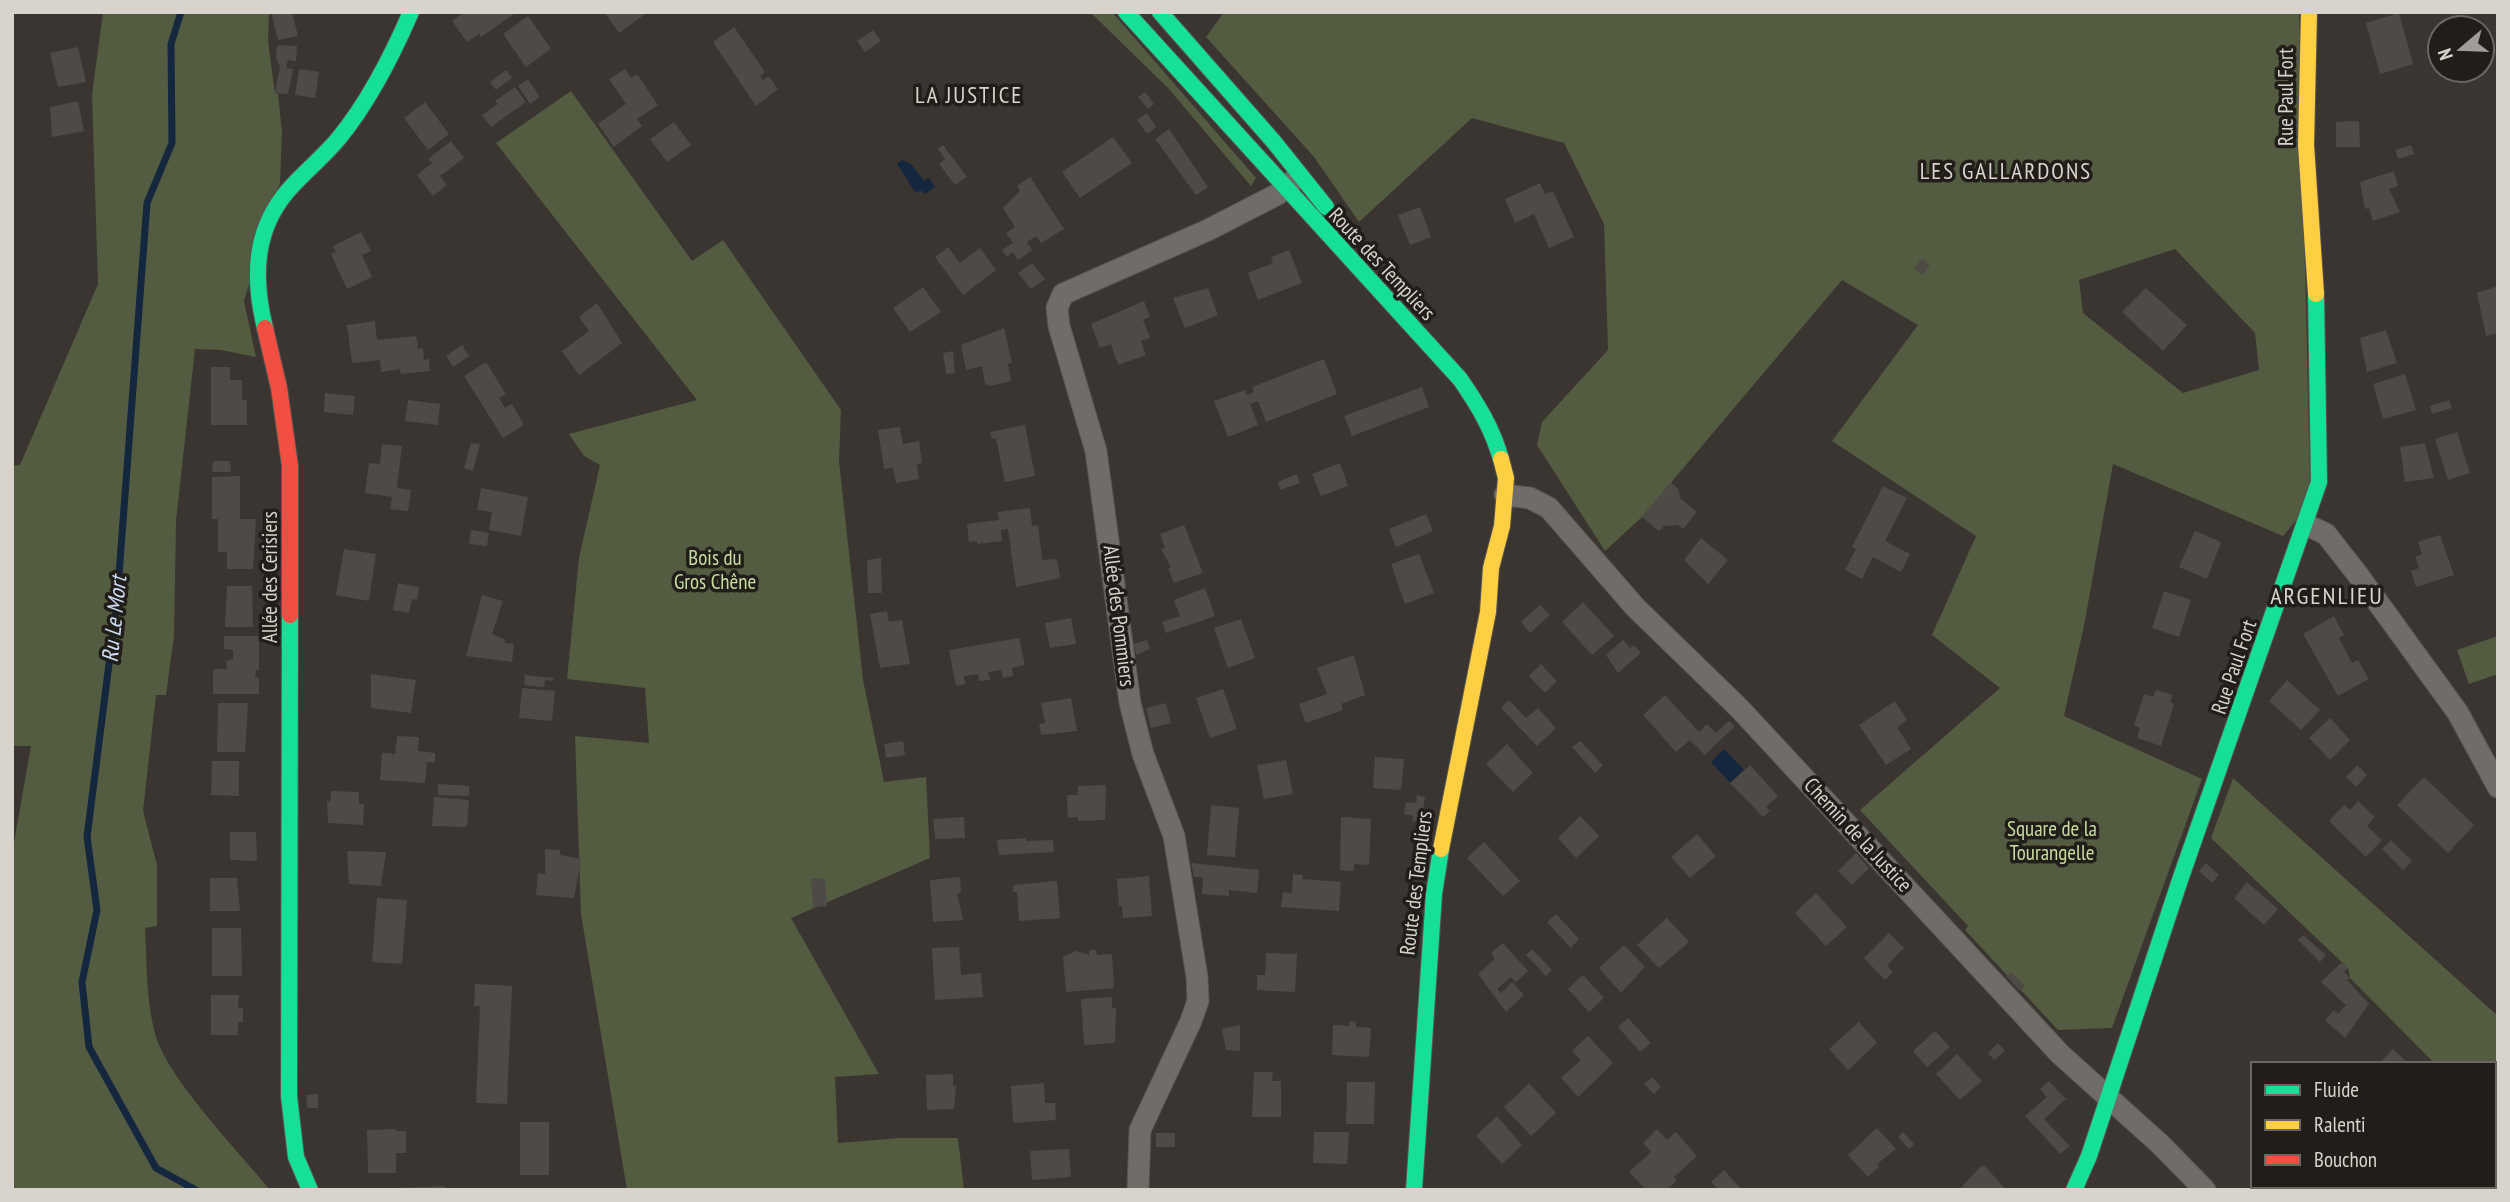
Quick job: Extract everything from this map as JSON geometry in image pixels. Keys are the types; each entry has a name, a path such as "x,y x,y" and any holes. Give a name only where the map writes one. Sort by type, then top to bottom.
{"street":[{"name":"Allée des Cerisiers","path":"310,1190 296,1157 289,1097 290,466 277,377 257,306 258,269 261,238 277,204 339,138 374,87 411,12"},
{"name":"Route des Templiers","path":"1126,12 1364,254 1465,365 1503,416"},
{"name":"Route des Templiers","path":"1160,12 1292,182 1460,379 1483,412 1517,490 1504,572 1492,586 1448,800 1434,894 1414,1190"},
{"name":"Rue Paul Fort","path":"2074,1190 2180,880 2307,525 2319,482 2316,279 2306,145 2309,12"},
{"name":"Allée des Pommiers","path":"1138,1190 1140,1129 1191,1020 1198,1001 1198,977 1174,836 1135,729 1097,451 1069,363 1057,308 1063,294 1208,230 1292,182"},
{"name":"Chemin de la Justice","path":"1517,490 1549,508 1635,607 1740,709 2060,1054 2205,1190"},
{"path":"2307,525 2326,534 2358,575 2458,713 2498,787"}],"green space":[{"path":"103,12 269,12 268,41 282,133 280,183 244,301 256,357 221,350 195,349 176,521 174,636 166,695 156,695 143,811 157,865 157,926 145,928 149,999 157,1040 165,1058 192,1097 270,1190 12,1190 12,854 31,746 12,746 12,466 20,465 98,284 92,95"},
{"path":"1090,12 1112,12 1256,178 1251,186 1168,88"},
{"name":"Square de la Tourangelle","path":"1224,12 2299,12 2310,480 2299,517 2283,536 2113,464 2084,626 2064,716 2202,779 2112,1028 2058,1030 1965,930 1968,926 1860,810 2000,688 1932,635 1976,536 1832,441 1918,325 1842,280 1642,517 1605,551 1537,445 1542,422 1608,350 1604,224 1564,143 1472,118 1359,222 1314,157 1206,37","holes":["2175,249 2255,333 2259,370 2183,393 2083,313 2079,280"]},
{"name":"Bois du Gros Chêne","path":"571,91 692,261 723,240 841,410 839,461 863,680 884,782 926,777 930,858 791,918 879,1074 835,1077 838,1143 901,1138 958,1138 964,1190 627,1190 581,914 575,736 649,743 645,688 567,679 579,558 600,465 584,456 569,434 697,400 496,143"},
{"path":"2498,636 2498,674 2469,684 2457,650"},
{"path":"2233,778 2498,1016 2498,1175 2496,1062 2433,1062 2350,978 2348,968 2211,838"}],"water":[{"path":"902,160 911,164 924,181 929,178 935,187 925,194 922,191 915,192 897,164"},
{"path":"1724,749 1744,770 1730,783 1711,762"}],"building":[{"path":"271,12 292,12 298,36 278,40"},
{"path":"465,12 517,12 481,37 479,34 467,42 452,21"},
{"path":"604,12 648,12 619,33"},
{"path":"2399,13 2413,64 2380,74 2366,23"},
{"path":"528,16 551,49 526,67 503,34"},
{"path":"734,27 765,72 760,76 763,80 769,76 778,89 756,106 713,42"},
{"path":"873,30 881,41 865,52 857,41"},
{"path":"277,45 297,46 296,61 288,60 286,68 293,69 288,94 275,93 280,66 276,59"},
{"path":"78,47 86,82 58,87 50,53"},
{"path":"299,69 319,72 315,98 295,95"},
{"path":"625,69 631,78 637,74 658,105 637,119 642,126 614,147 598,124 626,104 609,79"},
{"path":"506,70 512,78 496,90 490,82"},
{"path":"528,79 540,97 530,104 518,86"},
{"path":"515,87 526,102 491,127 482,115 498,104 495,101"},
{"path":"1145,92 1154,104 1148,109 1138,97"},
{"path":"78,101 84,131 52,137 50,107"},
{"path":"425,102 449,134 428,150 404,118"},
{"path":"1147,113 1156,127 1147,134 1137,120"},
{"path":"2359,121 2360,147 2336,147 2336,122"},
{"path":"674,122 691,145 667,162 650,139"},
{"path":"1169,129 1208,187 1196,195 1155,139"},
{"path":"1113,137 1132,163 1080,198 1062,172"},
{"path":"451,141 464,158 440,176 447,185 433,196 417,175 432,163 428,159"},
{"path":"943,145 967,177 955,185 939,164 945,159 938,149"},
{"path":"2411,145 2414,154 2398,159 2395,150"},
{"path":"2394,171 2398,186 2389,189 2400,212 2373,221 2369,208 2365,209 2360,182"},
{"path":"1030,177 1064,229 1041,243 1036,236 1027,242 1032,250 1018,260 1013,252 1007,257 1002,250 1013,243 1006,233 1015,227 1003,208 1020,191 1017,186"},
{"path":"1540,183 1545,194 1553,191 1574,237 1549,248 1534,214 1515,223 1505,199"},
{"path":"1420,207 1431,237 1410,245 1398,215"},
{"path":"361,232 371,251 362,255 372,277 347,289 331,254 336,252 333,246"},
{"path":"948,247 960,263 980,248 996,270 963,295 935,257"},
{"path":"1289,250 1302,283 1258,300 1248,273 1273,263 1271,257"},
{"path":"1922,259 1930,266 1922,275 1914,268"},
{"path":"1032,263 1045,279 1031,289 1018,273"},
{"path":"2498,286 2498,333 2486,336 2477,293"},
{"path":"923,287 941,312 910,332 893,308"},
{"path":"1208,288 1218,315 1185,328 1173,298"},
{"path":"2146,288 2187,325 2163,351 2122,312"},
{"path":"1144,301 1150,317 1143,320 1150,338 1141,341 1146,355 1118,365 1111,344 1100,348 1091,324"},
{"path":"597,303 622,343 579,375 562,351 589,331 579,317"},
{"path":"375,321 377,340 416,336 418,349 423,348 424,360 429,359 430,371 401,374 400,369 381,372 380,360 352,363 347,325"},
{"path":"1004,328 1012,363 1008,364 1011,381 990,386 985,384 982,366 966,370 961,345"},
{"path":"2386,330 2397,363 2367,372 2360,338"},
{"path":"462,345 469,356 453,367 446,356"},
{"path":"953,351 955,373 946,374 943,353"},
{"path":"1324,359 1337,394 1266,422 1258,401 1250,404 1258,425 1228,437 1214,401 1245,390 1247,395 1254,392 1252,387"},
{"path":"486,362 506,394 499,398 505,408 512,404 524,425 503,438 464,376"},
{"path":"211,367 230,367 230,380 242,380 242,400 247,400 247,425 211,425"},
{"path":"2405,374 2416,410 2383,419 2373,384"},
{"path":"1422,387 1429,407 1352,436 1344,416"},
{"path":"325,393 355,396 353,415 324,412"},
{"path":"408,400 440,404 438,425 405,421"},
{"path":"2449,400 2452,408 2432,414 2430,406"},
{"path":"1025,425 1035,476 1005,482 996,438 992,439 990,432"},
{"path":"900,427 903,444 919,441 922,463 917,464 919,479 896,483 893,468 884,469 878,430"},
{"path":"2457,432 2470,473 2448,480 2435,439"},
{"path":"471,443 480,444 473,471 464,468"},
{"path":"2425,443 2434,478 2405,482 2400,447"},
{"path":"382,444 402,446 397,488 411,490 408,511 390,509 392,497 365,493 369,463 380,464"},
{"path":"213,461 230,461 231,472 212,472"},
{"path":"1340,463 1348,486 1321,496 1312,474"},
{"path":"1297,474 1300,483 1280,490 1278,482"},
{"path":"240,476 240,519 256,519 253,569 227,569 227,552 218,552 218,519 212,519 212,477"},
{"path":"1671,482 1679,490 1680,498 1697,512 1683,529 1678,525 1664,526 1659,531 1642,517"},
{"path":"1883,486 1907,498 1885,541 1910,554 1901,572 1873,557 1862,579 1845,570 1856,549 1852,547"},
{"path":"481,488 528,497 521,536 489,530 492,512 477,510"},
{"path":"1030,508 1032,526 1038,525 1042,560 1057,559 1060,578 1016,587 1008,529 1001,530 1002,541 977,544 977,541 969,542 967,524 999,520 998,512"},
{"path":"1426,514 1433,531 1396,547 1389,529"},
{"path":"1184,525 1203,573 1174,583 1168,568 1171,567 1161,549 1165,548 1160,534"},
{"path":"471,530 489,533 487,546 469,544"},
{"path":"2195,531 2221,542 2207,579 2179,567"},
{"path":"2440,535 2454,575 2416,587 2411,571 2419,568 2415,557 2422,554 2418,542"},
{"path":"1701,538 1728,560 1708,584 1684,560"},
{"path":"344,549 376,554 369,601 336,595"},
{"path":"1419,554 1434,593 1405,604 1391,564"},
{"path":"881,558 882,593 868,593 867,560"},
{"path":"398,583 419,587 417,600 412,599 409,613 393,610"},
{"path":"227,586 252,586 253,627 225,627"},
{"path":"1205,588 1215,616 1166,633 1162,622 1180,616 1174,600"},
{"path":"2164,591 2191,600 2179,637 2152,628"},
{"path":"482,595 503,601 492,634 506,640 504,643 514,644 512,662 466,656"},
{"path":"1583,602 1614,636 1592,655 1562,622"},
{"path":"1540,605 1550,615 1530,633 1521,622"},
{"path":"887,611 889,622 902,620 910,664 880,668 870,614"},
{"path":"2334,616 2344,635 2339,638 2352,663 2358,660 2369,679 2338,696 2303,634"},
{"path":"1071,618 1076,644 1050,648 1045,623"},
{"path":"1241,619 1255,658 1228,668 1214,628"},
{"path":"224,636 259,636 259,670 256,670 255,677 259,678 259,694 213,694 213,669 227,669 226,661 233,659 233,650 224,649"},
{"path":"1019,638 1025,665 1012,668 1013,676 1003,678 1001,670 988,672 990,680 979,681 978,674 964,676 965,684 956,686 949,650"},
{"path":"1147,640 1150,649 1136,655 1134,644"},
{"path":"1623,640 1630,648 1634,645 1641,653 1618,673 1606,655"},
{"path":"1354,655 1365,695 1341,704 1343,710 1306,723 1299,704 1327,694 1317,668"},
{"path":"1541,664 1557,681 1545,693 1529,676"},
{"path":"371,674 416,680 411,713 371,708"},
{"path":"525,675 553,678 553,681 545,680 544,687 524,685"},
{"path":"2287,680 2320,710 2301,730 2269,701"},
{"path":"522,688 555,691 552,721 519,718"},
{"path":"1223,689 1237,729 1210,738 1196,698"},
{"path":"2156,690 2173,695 2170,702 2174,704 2161,746 2137,738 2140,728 2134,725 2144,694 2153,697"},
{"path":"1665,695 1699,732 1707,724 1716,733 1729,721 1735,726 1705,755 1690,740 1676,752 1643,715"},
{"path":"1071,698 1077,731 1041,735 1039,724 1045,723 1041,703"},
{"path":"1509,700 1526,718 1538,708 1556,728 1537,746 1501,708"},
{"path":"1895,701 1907,720 1897,727 1911,749 1886,765 1859,725"},
{"path":"218,703 248,703 245,752 217,752"},
{"path":"1166,703 1171,723 1151,728 1146,708"},
{"path":"2330,718 2350,740 2330,760 2309,738"},
{"path":"397,736 419,737 418,751 435,753 435,763 427,762 425,783 380,780 382,753 395,754"},
{"path":"903,741 905,755 886,758 884,744"},
{"path":"1580,741 1603,765 1595,773 1572,747"},
{"path":"1507,744 1533,773 1513,792 1486,764"},
{"path":"1375,757 1404,759 1401,790 1373,788"},
{"path":"1286,760 1293,794 1264,799 1257,765"},
{"path":"212,761 239,761 239,796 211,795"},
{"path":"1750,765 1778,796 1766,807 1770,811 1763,817 1730,783"},
{"path":"2357,765 2367,775 2356,787 2346,777"},
{"path":"2424,777 2474,825 2448,853 2397,805"},
{"path":"438,784 469,786 469,796 438,795"},
{"path":"1106,785 1105,820 1078,821 1078,817 1068,818 1067,795 1078,795 1078,786"},
{"path":"331,791 359,792 359,804 364,804 363,825 328,823 327,801 330,802"},
{"path":"1417,795 1425,797 1421,822 1412,821 1413,816 1404,814 1406,802 1416,803"},
{"path":"434,797 469,800 467,827 432,826"},
{"path":"2358,801 2375,817 2367,826 2382,840 2366,857 2329,821 2344,805 2350,810"},
{"path":"1211,805 1239,808 1235,857 1207,855"},
{"path":"1580,816 1599,836 1576,858 1558,838"},
{"path":"964,817 965,838 935,839 933,819"},
{"path":"1341,817 1371,819 1369,865 1354,864 1354,871 1340,870"},
{"path":"230,832 256,832 257,861 230,860"},
{"path":"1697,834 1716,856 1690,878 1671,857"},
{"path":"1026,838 1026,841 1053,840 1054,852 999,855 997,840"},
{"path":"2391,840 2412,861 2403,870 2382,849"},
{"path":"1484,842 1520,881 1503,896 1467,858"},
{"path":"545,849 560,850 560,855 581,859 574,898 536,895 538,873 545,874"},
{"path":"347,851 386,852 381,886 349,884"},
{"path":"1856,853 1869,868 1852,885 1838,871"},
{"path":"1191,863 1259,870 1257,893 1229,890 1229,896 1202,894 1203,877 1194,877"},
{"path":"2206,863 2219,875 2212,883 2199,871"},
{"path":"1293,874 1303,875 1302,879 1341,882 1339,911 1281,907 1283,892 1292,893"},
{"path":"1149,876 1152,916 1123,918 1122,906 1119,906 1117,879"},
{"path":"960,877 961,893 957,893 963,920 933,922 930,880"},
{"path":"210,878 237,878 240,911 210,911"},
{"path":"825,878 827,906 813,907 811,879"},
{"path":"1057,881 1060,918 1019,921 1017,892 1013,892 1013,885"},
{"path":"2247,882 2278,909 2264,925 2234,898"},
{"path":"1816,893 1847,927 1826,946 1795,913"},
{"path":"377,898 407,900 402,964 372,962"},
{"path":"1556,914 1579,939 1571,948 1547,922"},
{"path":"1667,918 1689,942 1659,968 1637,945"},
{"path":"212,928 241,928 242,976 212,976"},
{"path":"1889,933 1904,948 1887,965 1893,972 1885,980 1864,958"},
{"path":"2303,935 2326,955 2320,962 2298,940"},
{"path":"1503,943 1528,971 1516,982 1511,977 1497,989 1501,993 1512,982 1524,995 1506,1012 1478,974 1495,959 1491,953"},
{"path":"1624,945 1645,967 1621,993 1599,968"},
{"path":"959,947 961,975 981,973 983,997 935,1000 932,948"},
{"path":"1532,949 1552,970 1546,976 1526,955"},
{"path":"1089,950 1096,950 1097,955 1112,954 1114,988 1066,992 1063,957 1076,951 1089,955"},
{"path":"1266,953 1297,954 1295,992 1257,990 1257,975 1265,975"},
{"path":"2342,962 2348,968 2344,972 2350,978 2347,980 2369,1004 2345,1038 2325,1020 2334,1010 2338,1014 2346,1005 2321,982"},
{"path":"2011,972 2025,986 2020,991 2006,976"},
{"path":"1583,975 1604,998 1589,1012 1568,989"},
{"path":"475,984 512,986 507,1104 476,1103 480,1006 474,1006"},
{"path":"211,995 239,995 238,1008 243,1008 243,1022 238,1022 238,1035 211,1035"},
{"path":"1112,997 1112,1008 1116,1008 1115,1043 1084,1045 1081,999"},
{"path":"1628,1018 1651,1043 1640,1052 1618,1027"},
{"path":"1349,1021 1356,1022 1356,1027 1371,1028 1369,1057 1332,1055 1333,1025 1349,1026"},
{"path":"1859,1022 1877,1043 1848,1070 1829,1049"},
{"path":"1240,1025 1240,1051 1226,1050 1222,1029"},
{"path":"1935,1031 1950,1047 1927,1067 1913,1051"},
{"path":"1588,1036 1613,1063 1578,1097 1561,1078 1581,1060 1572,1051"},
{"path":"1998,1043 2005,1051 1994,1060 1988,1053"},
{"path":"2393,1049 2407,1062 2381,1062"},
{"path":"1957,1054 1982,1081 1960,1100 1936,1074"},
{"path":"1254,1072 1273,1072 1272,1081 1281,1081 1281,1117 1252,1117"},
{"path":"953,1074 953,1086 956,1086 954,1109 927,1110 926,1075"},
{"path":"1652,1077 1661,1087 1654,1094 1644,1084"},
{"path":"2049,1081 2066,1099 2044,1119 2070,1146 2060,1154 2025,1116 2047,1097 2040,1089"},
{"path":"1347,1082 1375,1082 1374,1124 1346,1124"},
{"path":"1044,1083 1045,1103 1055,1103 1056,1120 1013,1123 1011,1086"},
{"path":"1529,1083 1556,1113 1531,1136 1504,1107"},
{"path":"318,1094 318,1108 307,1108 306,1095"},
{"path":"1497,1116 1522,1145 1502,1164 1476,1136"},
{"path":"520,1122 549,1122 549,1175 520,1175"},
{"path":"1877,1128 1896,1149 1877,1164 1879,1167 1868,1177 1848,1155"},
{"path":"1657,1129 1667,1140 1676,1132 1697,1156 1674,1177 1677,1180 1667,1190 1646,1190 1629,1172 1651,1152 1643,1143"},
{"path":"367,1130 406,1131 406,1153 396,1153 396,1173 368,1173"},
{"path":"1314,1132 1349,1132 1347,1164 1313,1163"},
{"path":"1903,1132 1914,1144 1909,1149 1898,1137"},
{"path":"1156,1133 1175,1133 1175,1147 1156,1147"},
{"path":"1069,1149 1071,1177 1032,1180 1030,1151"},
{"path":"1981,1166 1985,1166 2006,1190 1959,1190"},
{"path":"1724,1170 1742,1190 1719,1190 1711,1182"},
{"path":"445,1186 445,1190 396,1190 396,1188"}],"waterway":[{"name":"Ru Le Mort","path":"181,12 171,44 172,143 147,203 117,601 87,837 97,910 82,982 89,1047 156,1168 196,1190"}],"traffic: fast":[{"path":"265,328 258,289 258,270 264,234 271,216 294,184 334,144 361,108 388,61 411,12"},
{"path":"1126,12 1460,379 1484,417 1501,459"},
{"path":"1160,12 1274,142 1326,207"},
{"path":"2074,1190 2089,1156 2180,880 2319,482 2316,294"},
{"path":"290,615 289,1096 296,1157 310,1190"},
{"path":"1414,1190 1434,894 1441,849"}],"traffic: slow":[{"path":"2309,12 2306,145 2316,294"},
{"path":"1441,849 1488,612 1491,568 1502,526 1506,478 1501,459"}],"traffic: jam":[{"path":"265,328 279,388 290,466 290,615"}],"district":[{"name":"LA JUSTICE","path":"969,95"},
{"name":"LES GALLARDONS","path":"2006,171"},
{"name":"ARGENLIEU","path":"2327,596"}]}
